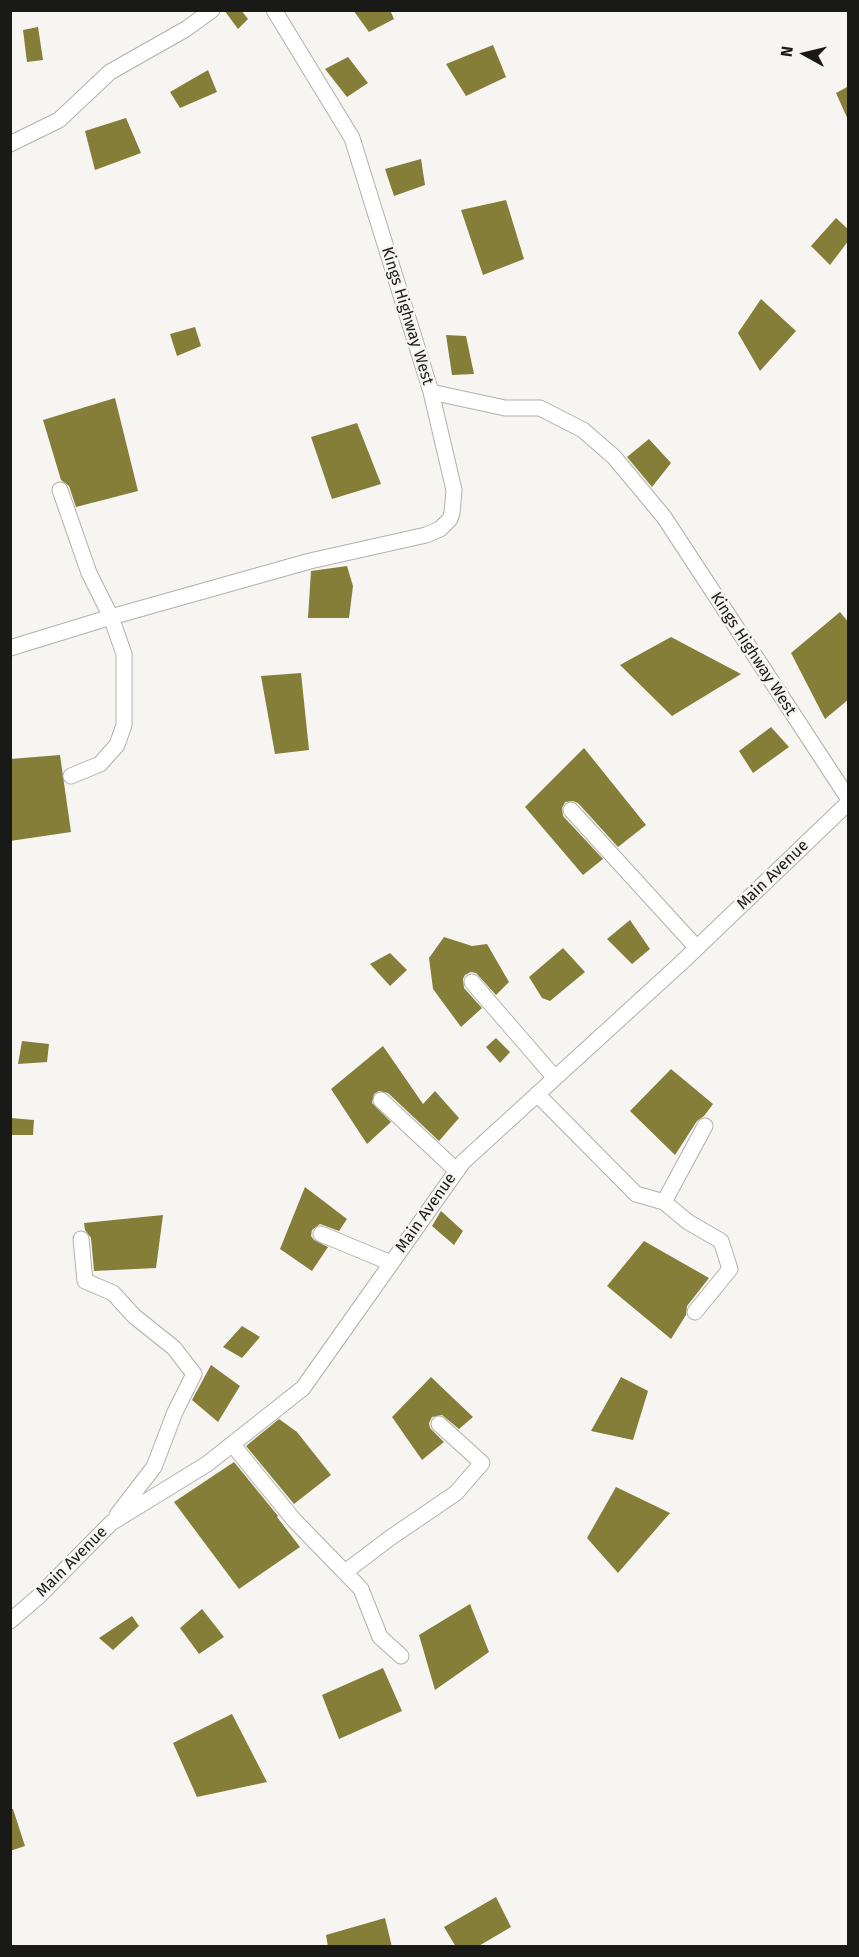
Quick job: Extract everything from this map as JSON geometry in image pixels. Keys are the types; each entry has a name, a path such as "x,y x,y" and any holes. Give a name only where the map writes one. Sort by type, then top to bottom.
{"street":[{"path":"10,144 59,120 110,72 186,29 212,10"},
{"name":"Kings Highway West","path":"274,10 352,138 431,392 505,408 540,408 584,430 614,457 664,517 849,798"},
{"path":"10,648 310,561 426,535 440,529 450,519 454,490 431,392"},
{"path":"60,490 89,573 111,617 124,654 124,725 117,745 100,764 71,776"},
{"name":"Main Avenue","path":"10,1621 38,1597 111,1522 207,1464 303,1388 463,1162 697,948 849,803"},
{"path":"571,810 697,948"},
{"path":"472,982 555,1078"},
{"path":"537,1094 636,1194 664,1202 688,1222 721,1241 730,1269 695,1312"},
{"path":"381,1100 456,1171"},
{"path":"664,1202 705,1126"},
{"path":"321,1234 391,1263"},
{"path":"81,1239 85,1281 112,1293 134,1316 174,1348 194,1374 175,1412 154,1467 111,1522"},
{"path":"345,1572 456,1493 482,1463 439,1424"},
{"path":"232,1444 294,1520 361,1589 380,1637 401,1656"}],"building":[{"path":"224,10 241,10 248,19 238,29"},
{"path":"353,10 390,10 394,19 369,32"},
{"path":"38,27 43,60 27,62 23,30"},
{"path":"493,45 506,77 466,96 446,64"},
{"path":"348,57 368,83 347,97 325,69"},
{"path":"208,70 217,92 180,108 170,92"},
{"path":"849,86 849,122 836,93"},
{"path":"126,118 141,153 95,170 85,131"},
{"path":"421,159 425,185 394,196 385,169"},
{"path":"506,200 524,259 483,275 461,210"},
{"path":"836,218 849,230 849,240 830,265 811,246"},
{"path":"761,299 796,331 760,371 738,333"},
{"path":"195,327 201,346 177,356 170,334"},
{"path":"446,335 466,336 474,374 452,375"},
{"path":"115,398 138,491 76,507 69,486 61,480 43,420"},
{"path":"357,423 381,484 332,499 311,437"},
{"path":"649,439 671,463 652,487 627,457"},
{"path":"347,566 353,586 349,618 308,618 311,571"},
{"path":"840,612 849,623 849,699 825,719 791,653"},
{"path":"671,637 741,674 672,716 620,665"},
{"path":"301,673 309,750 275,754 261,676"},
{"path":"771,727 789,747 753,773 739,751"},
{"path":"584,748 646,825 618,847 578,803 565,802 562,808 563,816 603,859 583,875 525,807"},
{"path":"60,755 71,832 10,841 10,759"},
{"path":"630,920 650,949 632,964 607,939"},
{"path":"444,937 472,946 487,944 509,982 496,995 476,973 471,972 465,975 464,988 482,1008 461,1027 433,989 429,958"},
{"path":"563,948 585,972 550,1001 542,998 529,977"},
{"path":"390,953 407,970 390,986 370,964"},
{"path":"496,1038 510,1052 500,1063 486,1047"},
{"path":"22,1041 49,1044 47,1062 18,1064"},
{"path":"383,1046 423,1104 435,1091 459,1118 439,1141 388,1093 379,1091 374,1094 372,1103 391,1122 367,1144 331,1089"},
{"path":"671,1069 713,1104 697,1121 675,1155 630,1111"},
{"path":"11,1118 34,1120 33,1135 10,1135"},
{"path":"305,1187 347,1219 339,1231 320,1224 312,1230 311,1236 314,1240 328,1247 312,1271 280,1249"},
{"path":"441,1211 463,1231 454,1245 432,1226"},
{"path":"163,1215 156,1268 94,1271 91,1238 85,1230 84,1223"},
{"path":"644,1241 709,1278 687,1306 686,1315 671,1339 607,1286"},
{"path":"242,1326 260,1337 242,1358 223,1347"},
{"path":"211,1365 240,1386 218,1422 192,1400"},
{"path":"431,1377 473,1417 459,1429 442,1415 432,1417 429,1423 430,1428 444,1442 422,1460 392,1417"},
{"path":"621,1377 648,1391 633,1440 591,1431"},
{"path":"279,1419 297,1432 331,1475 294,1504 246,1446"},
{"path":"234,1462 300,1547 239,1589 174,1502"},
{"path":"616,1487 670,1513 618,1573 587,1538"},
{"path":"470,1604 489,1652 435,1690 419,1635"},
{"path":"202,1609 224,1637 199,1654 180,1628"},
{"path":"132,1616 139,1626 113,1650 99,1638"},
{"path":"383,1668 402,1711 339,1739 322,1695"},
{"path":"232,1714 267,1782 197,1797 173,1743"},
{"path":"10,1809 13,1809 25,1846 10,1851"},
{"path":"496,1897 511,1927 477,1947 456,1947 444,1927"},
{"path":"385,1918 392,1947 328,1947 326,1935"}]}
